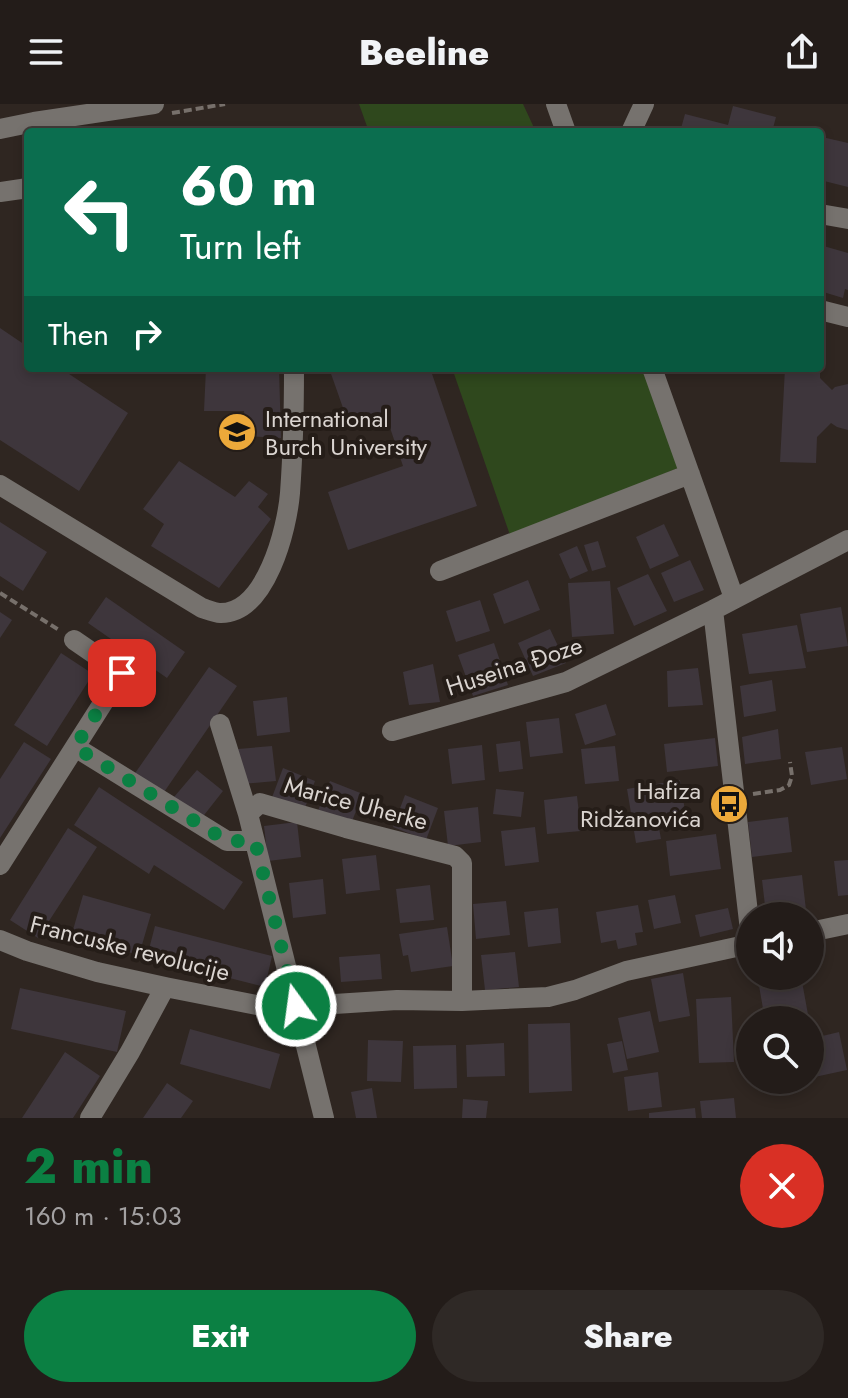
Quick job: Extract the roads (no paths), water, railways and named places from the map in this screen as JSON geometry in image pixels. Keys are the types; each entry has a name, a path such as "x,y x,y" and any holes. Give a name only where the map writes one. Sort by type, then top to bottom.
{"street":[{"path":"0,129 35,127 154,104"},
{"path":"556,104 565,128"},
{"path":"633,128 644,104"},
{"path":"0,192 24,189"},
{"path":"824,215 848,219"},
{"path":"824,311 848,317"},
{"path":"0,485 202,608 220,613 240,609 253,599 263,584 280,540 290,495 294,372"},
{"path":"653,372 734,598"},
{"path":"440,571 690,474"},
{"name":"Huseina Đoze","path":"392,731 566,682 848,540"},
{"path":"713,610 746,902"},
{"path":"0,865 122,673 74,640"},
{"path":"220,724 248,814 324,1118"},
{"path":"75,747 227,841 255,841"},
{"name":"Marice Uherke","path":"248,814 260,803 455,856 462,863 462,1001"},
{"path":"824,929 848,924"},
{"name":"Francuske revolucije","path":"0,940 97,972 272,1008 397,1000 548,997 626,971 736,947"},
{"path":"90,1118 165,987"}],"place":[{"name":"International Burch University","path":"237,432"},
{"name":"Hafiza Ridžanovića","path":"729,804"}]}
